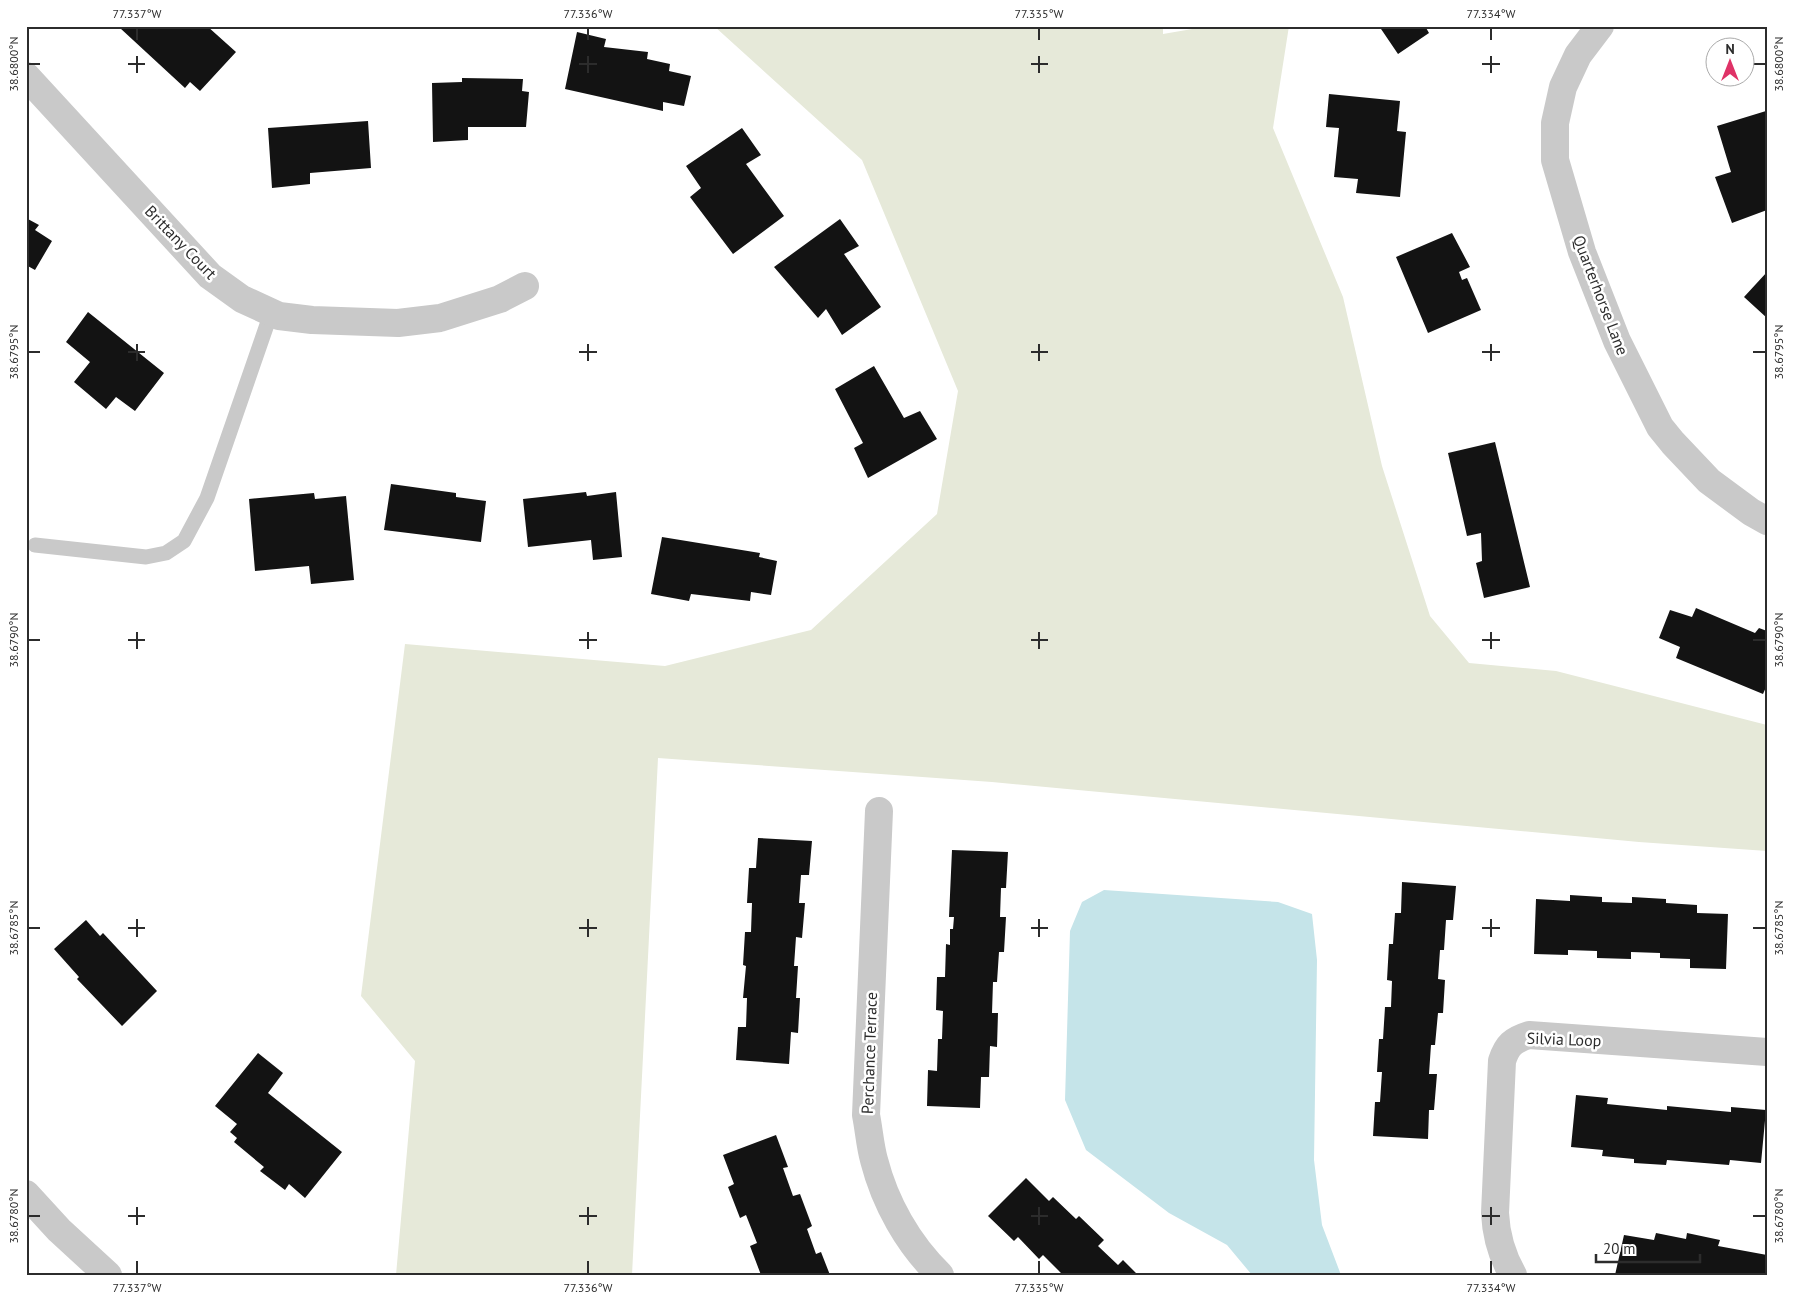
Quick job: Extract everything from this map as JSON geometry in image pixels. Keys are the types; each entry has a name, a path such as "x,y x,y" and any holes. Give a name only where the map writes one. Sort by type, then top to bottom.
{"street":[{"name":"Quarterhorse Lane","path":"1600,26 1578,55 1570,71 1563,88 1555,123 1555,160 1582,252 1617,341 1660,427 1709,481 1751,512 1767,521"},
{"name":"Brittany Court","path":"26,76 210,276 242,299 271,313 312,320 398,323 440,318 500,299 525,286"},
{"name":"Perchance Terrace","path":"879,811 866,1115 873,1159 885,1194 905,1233 927,1262 940,1275"},
{"name":"Silvia Loop","path":"1513,1275 1502,1252 1497,1233 1495,1213 1502,1061 1505,1051 1516,1039 1529,1035 1767,1052"},
{"path":"26,1194 59,1230 108,1275"}],"lane":[{"path":"35,545 146,557 166,553 184,541 207,498 271,313"}],"green space":[{"path":"714,26 1163,26 1163,34 1198,28 1199,26 1289,26 1273,128 1343,297 1382,466 1430,616 1469,663 1556,671 1767,725 1767,851 1639,842 992,782 658,758 632,1275 396,1275 415,1061 361,996 405,644 665,666 811,630 937,514 958,391 862,160"}],"water":[{"path":"1104,890 1278,902 1312,914 1317,960 1314,1160 1322,1225 1341,1275 1252,1275 1227,1245 1169,1213 1086,1150 1065,1100 1070,931 1082,902"}],"building":[{"path":"121,26 207,26 236,52 200,91 190,82 185,88 120,28"},
{"path":"1379,26 1425,26 1429,33 1398,54"},
{"path":"577,32 606,39 604,47 648,52 647,59 670,64 669,71 691,76 684,106 663,102 663,111 565,89"},
{"path":"462,78 523,79 522,91 529,92 526,127 468,127 468,140 433,142 432,83 462,82"},
{"path":"1329,94 1400,101 1397,131 1406,132 1400,197 1356,193 1358,179 1334,177 1339,128 1326,127"},
{"path":"1766,111 1767,210 1732,223 1715,177 1731,172 1717,126"},
{"path":"368,121 371,168 310,173 310,184 272,188 268,128"},
{"path":"742,128 761,155 746,164 784,216 733,254 690,197 701,188 686,166"},
{"path":"26,218 39,225 35,230 52,241 35,270 26,265"},
{"path":"840,219 859,246 844,254 881,307 842,335 826,309 818,318 774,267"},
{"path":"1452,233 1470,267 1459,272 1462,280 1467,278 1481,310 1428,333 1396,257"},
{"path":"1767,272 1767,318 1744,297"},
{"path":"88,312 164,373 135,411 116,397 106,409 74,382 90,362 66,342"},
{"path":"874,366 904,418 920,411 937,439 868,478 854,448 863,443 835,389"},
{"path":"1495,442 1530,587 1484,598 1476,563 1482,561 1481,533 1467,536 1448,453"},
{"path":"391,484 456,493 456,497 486,501 481,542 384,530"},
{"path":"586,492 587,496 616,492 622,557 593,560 591,540 528,547 523,499"},
{"path":"314,493 315,499 346,496 354,580 311,584 309,566 255,571 249,499"},
{"path":"662,537 760,553 759,557 777,561 771,595 751,592 750,601 691,594 689,601 651,594"},
{"path":"1696,608 1755,633 1759,628 1767,631 1767,685 1763,694 1676,658 1680,647 1659,638 1670,610 1692,617"},
{"path":"758,838 812,841 809,875 801,875 799,903 805,903 802,938 796,937 794,966 798,966 796,998 800,998 798,1033 791,1032 789,1064 736,1060 738,1027 746,1027 747,998 743,998 746,966 743,965 745,932 751,932 752,903 747,903 749,868 756,868"},
{"path":"952,850 1008,852 1006,888 1001,888 1000,917 1006,917 1004,952 999,952 997,982 993,982 992,1013 998,1013 997,1047 990,1046 989,1077 981,1077 980,1108 927,1106 928,1070 937,1071 938,1039 942,1039 943,1011 936,1010 937,977 945,977 946,944 950,945 950,929 953,929 954,917 949,917"},
{"path":"1402,882 1456,886 1453,920 1446,920 1444,950 1440,950 1438,979 1445,980 1443,1013 1438,1013 1435,1045 1431,1045 1429,1074 1437,1074 1434,1110 1429,1110 1428,1139 1373,1136 1375,1102 1380,1102 1382,1072 1377,1072 1379,1039 1383,1039 1385,1007 1391,1007 1392,981 1387,980 1389,944 1393,944 1395,913 1401,913"},
{"path":"1570,895 1602,897 1602,902 1632,903 1632,897 1666,899 1666,903 1697,905 1697,913 1728,914 1726,969 1690,968 1690,959 1660,958 1660,953 1631,952 1631,959 1597,958 1597,951 1568,950 1568,955 1534,954 1536,899 1570,901"},
{"path":"86,920 100,936 103,933 157,991 122,1026 77,979 79,977 54,949"},
{"path":"258,1053 283,1073 268,1093 342,1152 305,1198 289,1184 285,1190 260,1171 264,1167 234,1142 237,1138 230,1132 237,1124 215,1106"},
{"path":"1576,1095 1608,1098 1607,1104 1667,1110 1667,1106 1731,1112 1731,1107 1766,1110 1761,1163 1730,1160 1729,1165 1667,1160 1666,1165 1634,1163 1634,1159 1602,1156 1603,1150 1571,1147"},
{"path":"776,1135 788,1167 783,1168 793,1196 800,1194 812,1226 807,1229 816,1254 821,1252 830,1275 761,1275 750,1246 757,1243 746,1215 740,1218 728,1187 734,1184 723,1155"},
{"path":"1026,1178 1049,1201 1053,1197 1076,1219 1079,1216 1104,1240 1098,1246 1118,1265 1123,1260 1138,1275 1063,1275 1043,1255 1039,1259 1018,1237 1014,1241 988,1216"},
{"path":"1656,1233 1686,1239 1687,1233 1720,1240 1718,1246 1767,1255 1767,1275 1615,1275 1624,1235 1654,1240"}]}
